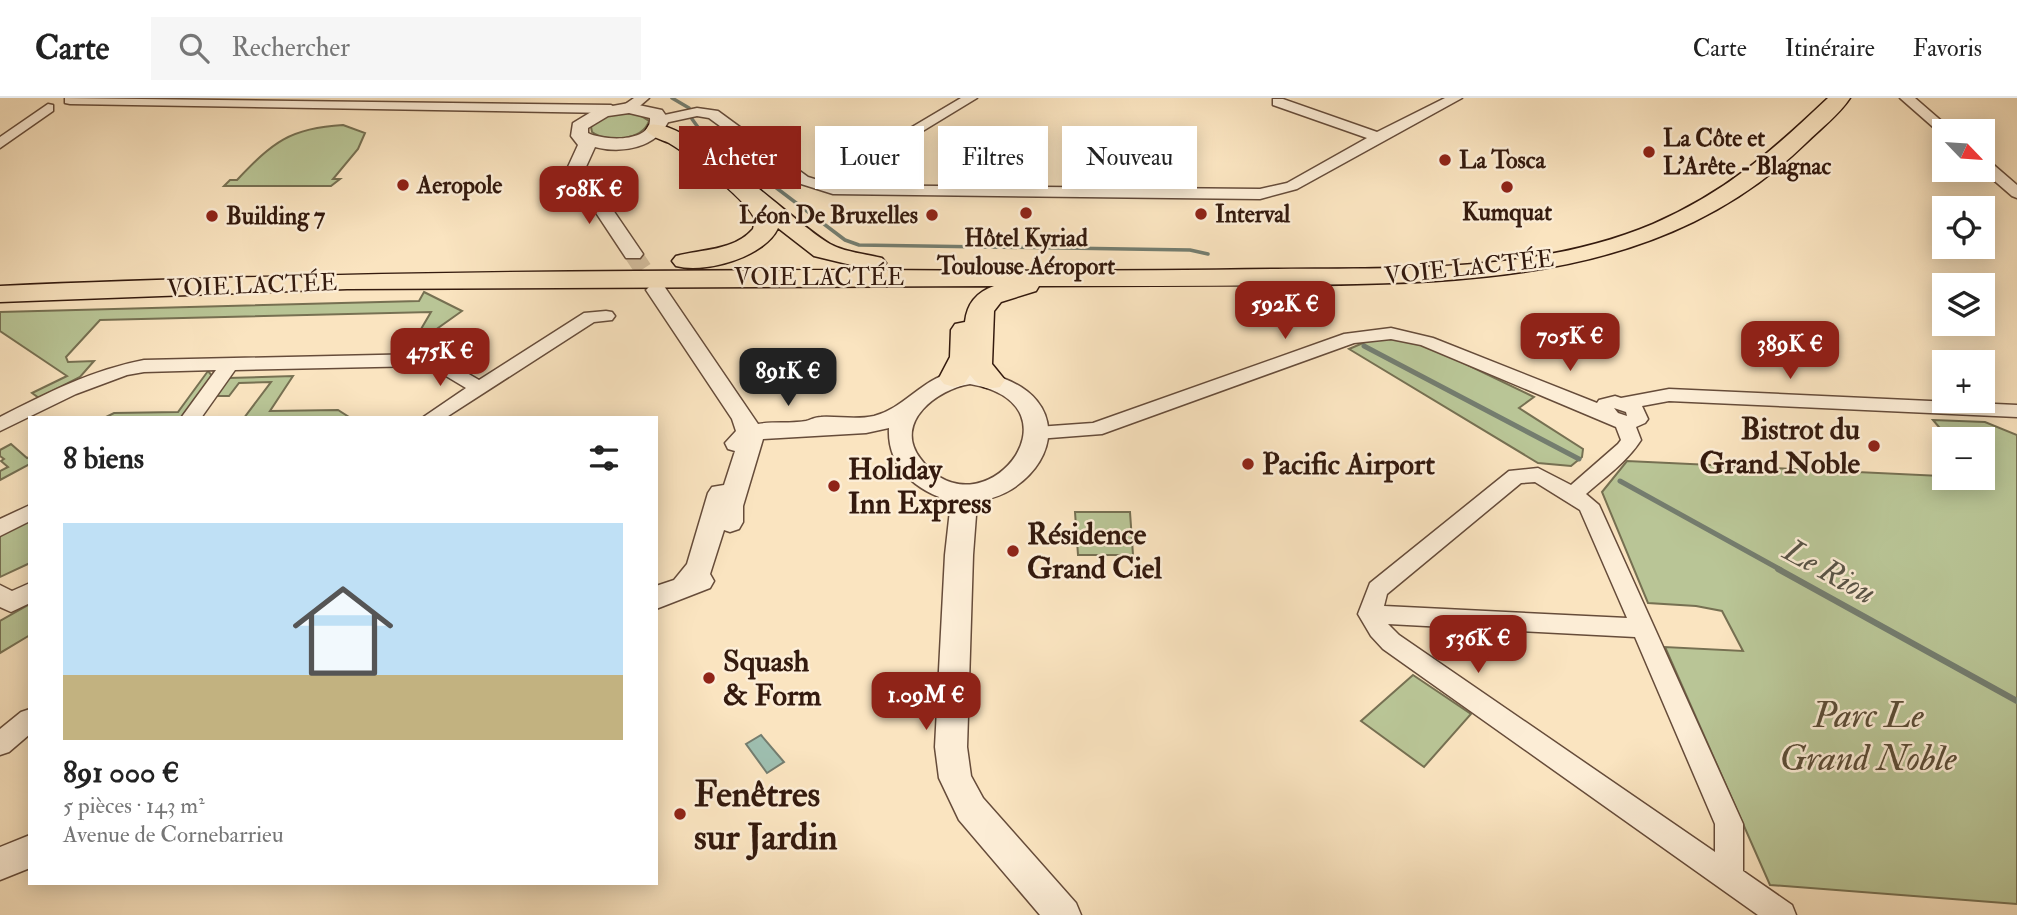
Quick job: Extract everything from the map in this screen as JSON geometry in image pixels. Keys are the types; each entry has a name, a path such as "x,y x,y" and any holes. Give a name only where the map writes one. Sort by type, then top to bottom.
{"highway":[{"name":"VOIE LACTÉE","path":"0,282 638,259 876,264 1326,264 1428,260 1524,250 1576,240 1630,223 1684,200 1727,173 1814,98"},
{"name":"VOIE LACTÉE","path":"0,294 463,280 1212,278 1442,274 1496,269 1616,246 1670,226 1742,187 1776,159 1840,98"},
{"path":"648,115 660,139 682,144 823,251 876,264"},
{"path":"638,259 724,255 756,241 768,222 765,213 751,197"},
{"path":"818,277 914,282 944,285 954,290 963,299 967,309 964,357 954,378"},
{"path":"990,380 978,366 977,357 980,310 990,296 1022,285 1212,278"}],"street":[{"path":"923,126 970,98"},
{"path":"832,189 1260,194 1292,186 1431,104 1455,98"},
{"path":"1907,98 1932,119"},
{"path":"0,144 44,103 71,99 566,107 648,115 696,113 716,116 803,180 815,185"},
{"path":"1278,102 1378,137"},
{"path":"566,107 578,111 587,145 576,169 638,259"},
{"path":"584,130 611,110"},
{"path":"581,176 591,156 613,145 648,115"},
{"path":"584,130 599,144 613,145"},
{"path":"1995,174 2017,193"},
{"path":"658,597 702,581 711,573 724,546 730,522 730,506 751,440 745,423 661,297"},
{"path":"435,416 590,317 606,316"},
{"path":"1037,433 1095,429 1368,334 1395,333 1434,342 1525,383 1620,411 1669,401 1710,399 2017,411"},
{"path":"0,425 85,382 125,369 423,360 437,363 479,388"},
{"path":"192,416 229,365"},
{"path":"745,423 772,430 822,430 879,425 911,408 936,387 954,378 990,380 1020,397 1034,418 1037,433 1020,468 1003,483 985,492 965,495 927,481 911,466 902,448 901,426 911,408"},
{"path":"1572,495 1625,449 1631,440 1620,411"},
{"path":"745,423 777,439 872,439 902,448"},
{"path":"684,587 700,568 733,454 745,423"},
{"path":"730,522 742,500 759,451 777,439"},
{"path":"1729,876 1729,824 1589,505 1538,475 1516,476 1378,589 1370,614 1378,629 1391,642 1782,915"},
{"path":"965,495 951,747 955,778 971,809 1063,915"},
{"path":"0,528 28,513"},
{"path":"0,594 10,603 28,593"},
{"path":"1370,614 1643,628"},
{"path":"0,744 28,721"},
{"path":"0,864 28,852"}],"green space":[{"path":"627,113 638,114 649,121 645,128 632,136 614,139 592,132 591,127 603,118"},
{"path":"343,125 365,133 358,149 333,179 340,179 331,186 224,186 230,180 237,180 261,156 284,139 309,130"},
{"path":"424,292 462,311 424,338 416,352 407,353 431,312 100,320 66,357 68,362 94,361 80,377 39,398 32,393 67,376 0,331 0,312 419,301"},
{"path":"1390,337 1422,343 1534,397 1519,408 1583,449 1582,457 1571,466 1538,463 1349,349 1370,340"},
{"path":"208,371 213,377 184,416 108,416 114,413 178,412"},
{"path":"293,376 270,411 338,410 347,416 246,416 271,382 239,383 229,396 214,396 228,378"},
{"name":"Parc Le Grand Noble","path":"1933,420 1985,422 2017,435 2017,904 1770,885 1665,647 1743,651 1722,611 1696,606 1648,603 1602,492 1627,461 1932,476 1932,490 1995,490 1995,427 1939,427"},
{"path":"11,444 28,458 28,465 0,480 0,471 8,467 1,461 4,459 0,456 0,450"},
{"path":"1075,512 1130,512 1133,555 1078,555"},
{"path":"28,519 28,564 0,577 0,534"},
{"path":"28,605 28,636 0,653 0,621"},
{"path":"1413,675 1471,714 1424,767 1361,721"}],"shaded area":[{"path":"761,735 784,762 767,773 746,744"}],"waterway":[{"name":"Le Riou","path":"672,98 689,108"},
{"name":"Le Riou","path":"692,119 700,130 845,240 859,245 1190,250 1208,254"},
{"name":"Le Riou","path":"1364,346 1579,459"},
{"name":"Le Riou","path":"1620,481 1781,570"},
{"name":"Le Riou","path":"1778,569 2017,701"}],"tunnel":[{"path":"633,254 657,290"}],"place":[{"name":"La Côte et L'Arête - Blagnac","path":"1649,152"},
{"name":"La Tosca","path":"1445,160"},
{"name":"Aeropole","path":"403,185"},
{"name":"Kumquat","path":"1507,187"},
{"name":"Hôtel Kyriad Toulouse Aéroport","path":"1026,213"},
{"name":"Interval","path":"1201,214"},
{"name":"Léon De Bruxelles","path":"932,215"},
{"name":"Building 7","path":"212,216"},
{"name":"Bistrot du Grand Noble","path":"1874,446"},
{"name":"Pacific Airport","path":"1248,464"},
{"name":"Holiday Inn Express","path":"834,486"},
{"name":"Résidence Grand Ciel","path":"1013,551"},
{"name":"Squash & Form","path":"709,678"},
{"name":"Fenêtres sur Jardin","path":"680,814"}]}
